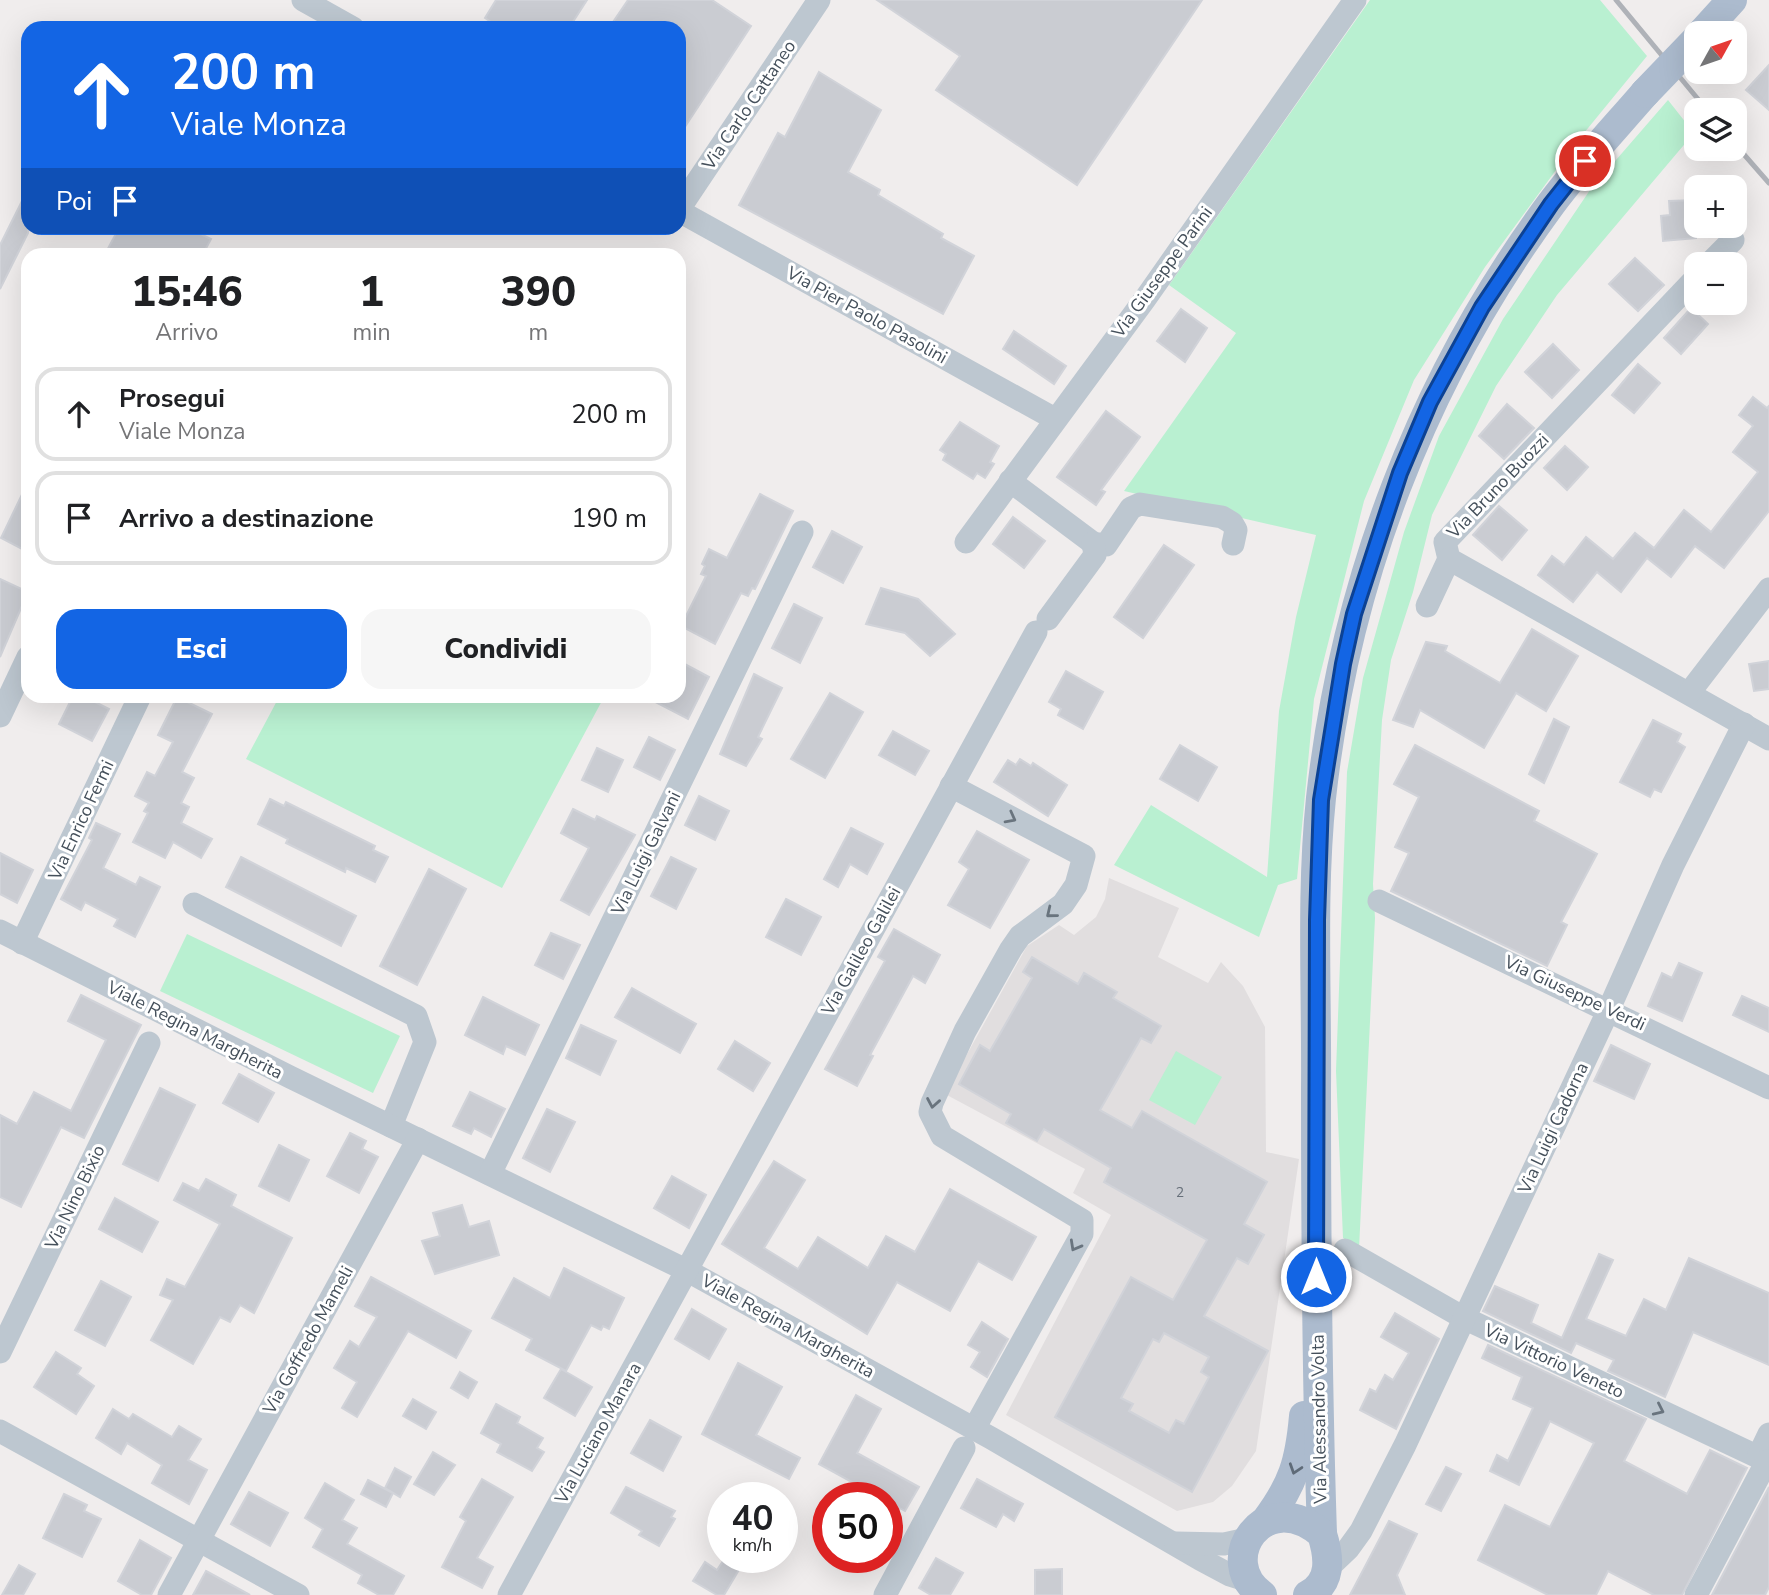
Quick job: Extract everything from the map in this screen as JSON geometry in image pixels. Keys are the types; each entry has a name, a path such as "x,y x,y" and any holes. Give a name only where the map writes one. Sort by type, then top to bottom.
{"main road":[{"name":"Via Alessandro Volta","path":"1713,21 1732,0"},
{"name":"Via Alessandro Volta","path":"1321,1587 1328,1559 1322,1536 1316,1305 1317,920 1321,800 1354,614 1400,473 1424,413 1482,307 1551,204 1645,93 1684,52"},
{"name":"Via Alessandro Volta","path":"1256,1531 1287,1493 1301,1453 1316,1305"},
{"path":"1256,1588 1242,1560 1256,1531 1279,1517 1298,1518 1322,1536"}],"street":[{"path":"303,0 340,21"},
{"name":"Via Carlo Cattaneo","path":"686,200 819,0"},
{"name":"Via Giuseppe Parini","path":"966,542 1153,287 1355,0"},
{"name":"Via Pier Paolo Pasolini","path":"686,214 1055,419"},
{"path":"1720,252 1732,240"},
{"name":"Via Bruno Buozzi","path":"1684,291 1445,542 1449,559 1769,739"},
{"path":"1010,481 1093,543 1107,545 1131,508 1140,504 1222,517 1232,523 1236,530 1233,544"},
{"name":"Via Luigi Galvani","path":"490,1174 802,532"},
{"name":"Via Galileo Galilei","path":"687,1270 1042,625 1095,555 1093,543"},
{"path":"1427,606 1449,559"},
{"path":"1689,693 1769,589"},
{"path":"0,716 21,672"},
{"name":"Via Enrico Fermi","path":"22,943 137,703"},
{"name":"Via Luigi Cadorna","path":"1321,1587 1361,1531 1464,1318 1674,865 1744,724"},
{"path":"885,1595 1082,1234 1082,1220 942,1136 930,1112 965,1031 1011,949 1020,936 1063,904 1076,885 1084,856 951,786"},
{"name":"Via Giuseppe Verdi","path":"1379,901 1769,1088"},
{"path":"194,904 416,1016 425,1042 391,1126"},
{"name":"Viale Regina Margherita","path":"0,931 687,1270 969,1439 1176,1543 1256,1588"},
{"name":"Via Nino Bixio","path":"0,1352 149,1043"},
{"name":"Via Goffredo Mameli","path":"169,1595 418,1139"},
{"name":"Via Vittorio Veneto","path":"1345,1250 1464,1318 1765,1460"},
{"name":"Via Luciano Manara","path":"509,1595 687,1270"},
{"path":"0,1432 298,1595"},
{"path":"1696,1595 1765,1460 1769,1434"},
{"name":"Viale Regina Margherita","path":"1176,1543 1224,1544 1256,1531"},
{"path":"1322,1536 1361,1531"}],"shaded area":[{"path":"1109,878 1179,908 1158,957 1208,983 1221,962 1243,986 1265,1027 1266,1152 1299,1159 1256,1451 1232,1486 1213,1502 1177,1511 1006,1415 1111,1215 1073,1193 1085,1169 945,1094 1027,946 1059,925 1074,935 1096,917 1105,899"}],"green space":[{"path":"1370,0 1600,0 1647,56 1575,144 1485,267 1414,380 1364,501 1314,699 1297,879 1278,885 1259,937 1114,865 1151,805 1267,877 1279,711 1296,617 1316,535 1124,491 1236,333 1169,285"},
{"path":"1668,100 1684,120 1684,145 1557,295 1496,386 1432,515 1413,592 1391,660 1382,720 1373,884 1375,918 1359,1249 1343,1238 1336,1071 1347,772 1363,678 1404,532 1439,436 1503,319 1590,190"},
{"path":"275,703 601,703 502,888 246,759"},
{"path":"187,934 400,1036 373,1093 160,991"},
{"path":"1176,1051 1222,1077 1195,1125 1149,1100"}],"building":[{"path":"496,0 587,0 574,21 490,21 485,18"},
{"path":"628,0 712,0 751,26 686,125 686,21 614,21"},
{"path":"877,0 1202,0 1077,185 936,90 960,56"},
{"path":"1769,65 1769,110 1746,90"},
{"path":"819,72 881,110 848,172 880,190 878,195 943,234 941,238 974,256 943,314 739,205 778,133 785,137"},
{"path":"1684,200 1684,238 1696,238 1663,241 1661,216 1670,215 1669,201"},
{"path":"21,203 21,235 27,235 0,289 0,245"},
{"path":"115,235 203,235 211,239 206,248 108,248"},
{"path":"1635,258 1664,285 1638,311 1609,284"},
{"path":"1181,309 1207,328 1185,362 1157,341"},
{"path":"1685,315 1698,315 1708,324 1681,354 1664,338"},
{"path":"1014,331 1066,366 1054,384 1003,349"},
{"path":"1553,344 1579,370 1552,398 1525,372"},
{"path":"1638,364 1660,383 1634,413 1612,395"},
{"path":"1753,397 1767,408 1769,406 1769,511 1724,568 1695,546 1671,577 1647,558 1621,592 1597,572 1573,602 1538,575 1552,556 1564,565 1586,537 1613,559 1635,533 1654,548 1684,510 1711,532 1758,472 1733,452 1753,426 1739,415"},
{"path":"1507,404 1534,428 1504,459 1479,436"},
{"path":"1106,411 1140,437 1101,490 1105,492 1096,505 1057,477"},
{"path":"960,422 999,446 990,462 994,464 985,478 977,473 973,479 943,460 946,454 940,450"},
{"path":"1565,446 1588,467 1567,490 1544,468"},
{"path":"760,494 793,511 755,589 752,588 748,596 741,593 715,644 686,629 686,616 706,576 701,574 705,566 702,564 709,549 727,558"},
{"path":"21,497 21,548 1,538"},
{"path":"1499,506 1527,530 1502,560 1473,535"},
{"path":"1013,517 1045,541 1024,568 993,544"},
{"path":"832,531 862,547 843,583 813,567"},
{"path":"1164,545 1194,565 1143,638 1114,617"},
{"path":"0,579 21,589 21,608 0,657"},
{"path":"881,588 918,599 955,634 930,656 905,633 866,624"},
{"path":"794,604 822,618 800,663 772,648"},
{"path":"1532,629 1578,656 1546,711 1516,693 1484,748 1420,710 1413,727 1393,720 1426,642 1447,646 1445,651 1500,683"},
{"path":"1769,661 1769,689 1754,691 1749,664"},
{"path":"686,665 709,677 688,719 657,703 686,703"},
{"path":"1066,671 1103,692 1083,729 1058,715 1061,709 1049,702"},
{"path":"754,674 782,688 758,737 762,739 746,766 720,754"},
{"path":"830,693 863,712 825,778 791,759"},
{"path":"70,703 97,703 109,709 92,741 59,724"},
{"path":"174,703 189,703 212,714 182,772 194,778 181,803 189,807 181,823 212,839 201,858 173,842 165,858 133,842 148,813 144,811 149,803 135,796 147,772 155,776 173,742 158,735"},
{"path":"1554,719 1569,727 1544,783 1529,774"},
{"path":"1653,720 1681,734 1677,742 1685,747 1661,792 1654,789 1650,797 1620,782"},
{"path":"893,731 929,751 915,775 879,755"},
{"path":"649,737 675,750 660,780 634,767"},
{"path":"1180,745 1217,767 1198,801 1160,779"},
{"path":"1415,745 1539,811 1534,821 1597,854 1561,922 1567,925 1547,966 1391,891 1409,853 1395,847 1419,797 1394,784"},
{"path":"597,748 623,760 608,792 582,780"},
{"path":"1020,759 1031,766 1033,763 1067,785 1048,816 994,782 1008,760 1016,765"},
{"path":"699,796 729,811 715,840 685,825"},
{"path":"270,799 284,806 286,802 375,846 373,850 388,857 375,882 346,868 345,872 286,843 288,839 258,824"},
{"path":"573,809 595,820 597,816 635,835 589,915 561,900 589,848 561,833"},
{"path":"96,823 120,834 103,868 136,885 140,877 160,887 135,937 114,926 118,919 85,902 81,910 61,899 92,840 89,838"},
{"path":"851,828 883,844 867,874 850,864 838,887 824,879"},
{"path":"977,831 1029,860 990,928 948,905 969,869 959,862"},
{"path":"0,853 33,870 17,903 0,894"},
{"path":"241,857 356,916 341,946 226,887"},
{"path":"671,857 696,869 676,909 651,896"},
{"path":"429,869 466,889 417,985 380,966"},
{"path":"786,899 821,917 801,955 766,937"},
{"path":"894,929 940,955 925,983 913,976 870,1055 873,1056 857,1086 825,1069 885,961 878,957"},
{"path":"551,933 580,945 563,979 535,965"},
{"path":"1032,957 1078,984 1084,973 1117,992 1113,998 1161,1026 1151,1043 1141,1038 1100,1110 1132,1128 1142,1111 1267,1182 1244,1224 1264,1235 1248,1264 1237,1258 1204,1316 1268,1351 1192,1492 1055,1417 1131,1277 1173,1300 1207,1240 1104,1182 1111,1168 1044,1129 1037,1141 1006,1123 1011,1114 959,1084 980,1045 990,1051 1032,978 1023,972","holes":["1164,1333 1209,1357 1201,1372 1209,1377 1184,1424 1176,1420 1169,1433 1129,1411 1133,1404 1121,1398 1153,1339 1159,1342"]},
{"path":"1679,963 1702,973 1682,1021 1648,1006 1662,973 1672,978"},
{"path":"632,988 696,1024 680,1053 615,1017"},
{"path":"81,995 141,1025 84,1138 61,1127 21,1207 0,1197 0,1115 17,1124 34,1092 71,1111 106,1040 68,1021"},
{"path":"1742,996 1769,1008 1769,1032 1733,1015"},
{"path":"483,997 539,1025 525,1055 506,1046 503,1054 465,1035"},
{"path":"581,1025 616,1041 600,1075 566,1058"},
{"path":"735,1041 770,1063 753,1091 718,1069"},
{"path":"1611,1045 1650,1064 1634,1099 1594,1081"},
{"path":"239,1074 274,1093 258,1122 223,1103"},
{"path":"160,1088 195,1105 158,1181 123,1164"},
{"path":"470,1092 505,1109 491,1137 474,1128 471,1134 453,1126"},
{"path":"547,1109 575,1122 550,1172 523,1158"},
{"path":"350,1133 366,1141 362,1149 378,1157 359,1193 327,1176"},
{"path":"279,1145 309,1160 289,1201 259,1186"},
{"path":"774,1161 805,1180 764,1248 798,1269 818,1237 868,1268 886,1236 915,1252 950,1189 1036,1237 1012,1280 978,1261 950,1311 897,1282 867,1334 722,1244"},
{"path":"672,1176 706,1195 689,1228 654,1208"},
{"path":"206,1179 236,1195 231,1206 292,1238 254,1313 240,1305 230,1322 220,1317 193,1364 151,1340 173,1300 160,1295 167,1279 185,1287 220,1224 174,1200 183,1183 199,1191"},
{"path":"115,1198 158,1222 142,1252 99,1229"},
{"path":"462,1205 469,1227 489,1221 499,1255 435,1274 422,1241 440,1236 433,1213"},
{"path":"1599,1254 1613,1260 1586,1319 1626,1336 1644,1299 1666,1310 1689,1258 1769,1293 1769,1365 1693,1332 1665,1397 1608,1371 1614,1360 1576,1343 1571,1353 1483,1311 1495,1286 1538,1305 1531,1323 1562,1338"},
{"path":"564,1268 624,1298 609,1329 603,1326 601,1330 591,1325 566,1371 526,1350 532,1339 492,1318 514,1278 550,1298"},
{"path":"371,1277 471,1331 456,1358 408,1331 357,1417 342,1408 357,1382 334,1368 350,1341 359,1347 377,1317 355,1306"},
{"path":"101,1281 131,1297 105,1346 75,1330"},
{"path":"692,1309 726,1329 709,1359 675,1339"},
{"path":"1395,1313 1439,1339 1396,1429 1360,1410 1370,1389 1376,1392 1385,1375 1393,1380 1409,1353 1381,1337"},
{"path":"982,1322 1008,1339 987,1377 971,1367 980,1352 968,1345"},
{"path":"1488,1345 1646,1419 1624,1461 1687,1494 1710,1450 1747,1468 1682,1595 1654,1595 1608,1571 1596,1595 1548,1595 1478,1560 1505,1505 1550,1527 1594,1443 1550,1421 1519,1485 1490,1471 1497,1455 1508,1461 1533,1408 1513,1399 1522,1377 1482,1358"},
{"path":"56,1352 81,1368 77,1374 94,1386 76,1414 34,1387"},
{"path":"738,1363 782,1387 756,1435 800,1458 789,1479 702,1434"},
{"path":"561,1369 592,1387 575,1416 544,1398"},
{"path":"460,1372 477,1382 468,1398 451,1388"},
{"path":"856,1395 881,1409 857,1453 919,1487 905,1511 903,1482 852,1482 819,1464"},
{"path":"413,1399 436,1412 426,1429 403,1416"},
{"path":"496,1404 520,1417 517,1423 543,1438 537,1448 544,1452 532,1471 497,1452 501,1444 481,1433"},
{"path":"113,1409 129,1419 133,1414 172,1437 179,1426 201,1439 188,1460 207,1470 189,1504 152,1483 162,1465 127,1443 121,1454 96,1438"},
{"path":"650,1420 681,1437 663,1471 631,1453"},
{"path":"433,1452 455,1465 434,1495 414,1484"},
{"path":"1446,1467 1461,1474 1441,1511 1426,1504"},
{"path":"395,1468 411,1477 400,1497 385,1488"},
{"path":"482,1479 513,1497 477,1558 493,1567 482,1588 442,1567 466,1521 460,1517"},
{"path":"977,1479 1023,1504 1014,1521 1003,1514 996,1527 961,1508"},
{"path":"368,1480 393,1493 386,1507 361,1494"},
{"path":"325,1483 354,1500 342,1520 357,1528 347,1544 404,1576 393,1595 379,1595 358,1583 362,1575 313,1547 323,1529 305,1518"},
{"path":"626,1487 675,1511 671,1517 675,1519 659,1546 639,1535 642,1531 611,1513"},
{"path":"1769,1487 1769,1587 1765,1595 1712,1595"},
{"path":"249,1492 288,1513 270,1546 231,1524"},
{"path":"64,1494 87,1505 84,1511 101,1519 82,1557 43,1538"},
{"path":"1389,1521 1417,1534 1397,1575 1405,1595 1350,1595"},
{"path":"140,1540 171,1558 151,1595 142,1595 118,1581"},
{"path":"936,1558 963,1573 950,1595 931,1595 919,1588"},
{"path":"705,1562 707,1573 737,1573 724,1595 717,1595 693,1581"},
{"path":"19,1565 35,1574 23,1595 2,1595"},
{"path":"1062,1569 1062,1595 1035,1595 1035,1570"},
{"path":"206,1571 250,1595 193,1595"}],"railway":[{"path":"1616,0 1697,98"},
{"path":"1747,158 1769,183"}],"route":[{"path":"1316,1277 1317,920 1321,800 1331,730 1354,614 1400,473 1424,413 1482,307 1551,204 1585,161"}]}
